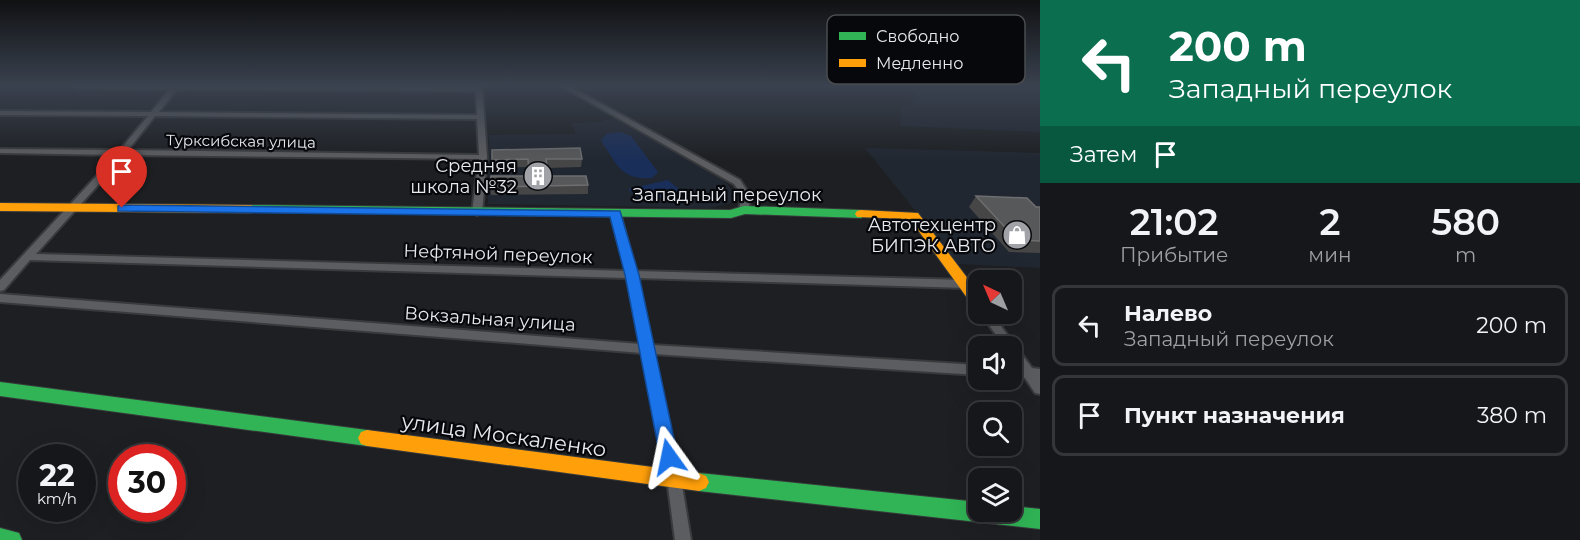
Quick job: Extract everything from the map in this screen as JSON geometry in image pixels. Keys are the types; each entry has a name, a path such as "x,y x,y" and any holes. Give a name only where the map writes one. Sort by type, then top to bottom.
{"street":[{"path":"0,287 75,208 157,111"},
{"path":"477,212 483,156 481,111"},
{"path":"609,111 737,182 746,195 744,210"},
{"path":"0,113 482,117"},
{"name":"Турксибская улица","path":"0,151 483,156"},
{"name":"Западный переулок","path":"0,207 731,214 744,210 914,216 966,284"},
{"path":"615,213 632,275 674,478 683,540"},
{"name":"Нефтяной переулок","path":"29,256 966,284"},
{"name":"Вокзальная улица","path":"0,298 646,349 968,369"},
{"path":"1022,360 1034,374 1040,389"},
{"name":"улица Москаленко","path":"0,389 674,478 1040,519"},
{"path":"0,538 12,540"}],"shaded area":[{"path":"901,111 1040,111 1040,132 900,126"},
{"path":"613,118 723,179 730,187 733,196 731,203 709,208 488,204 489,135 576,134 571,123 598,122"},
{"path":"620,132 631,136 658,172 652,178 626,174 616,164 601,141 606,134"},
{"path":"865,148 1040,153 1040,268 958,264"},
{"path":"668,180 682,192 641,202 628,189"}],"building":[{"path":"580,148 582,159 546,159 548,176 586,176 588,185 490,187 491,176 529,176 528,159 492,160 492,150"},
{"path":"976,196 1027,198 1036,207 1040,207 1040,241 1017,240"}],"traffic: fast":[{"path":"251,209 731,214 744,210 861,214"},
{"path":"0,389 367,438"},
{"path":"699,482 1040,519"},
{"path":"0,538 12,540"}],"traffic: slow":[{"path":"0,207 251,209"},
{"path":"861,214 914,216 968,289"},
{"path":"367,438 699,482"}],"place":[{"name":"Средняя школа №32","path":"538,176"},
{"name":"Автотехцентр БИПЭК АВТО","path":"1017,235"}],"route":[{"path":"122,208 615,213 632,275 669,457"}]}
